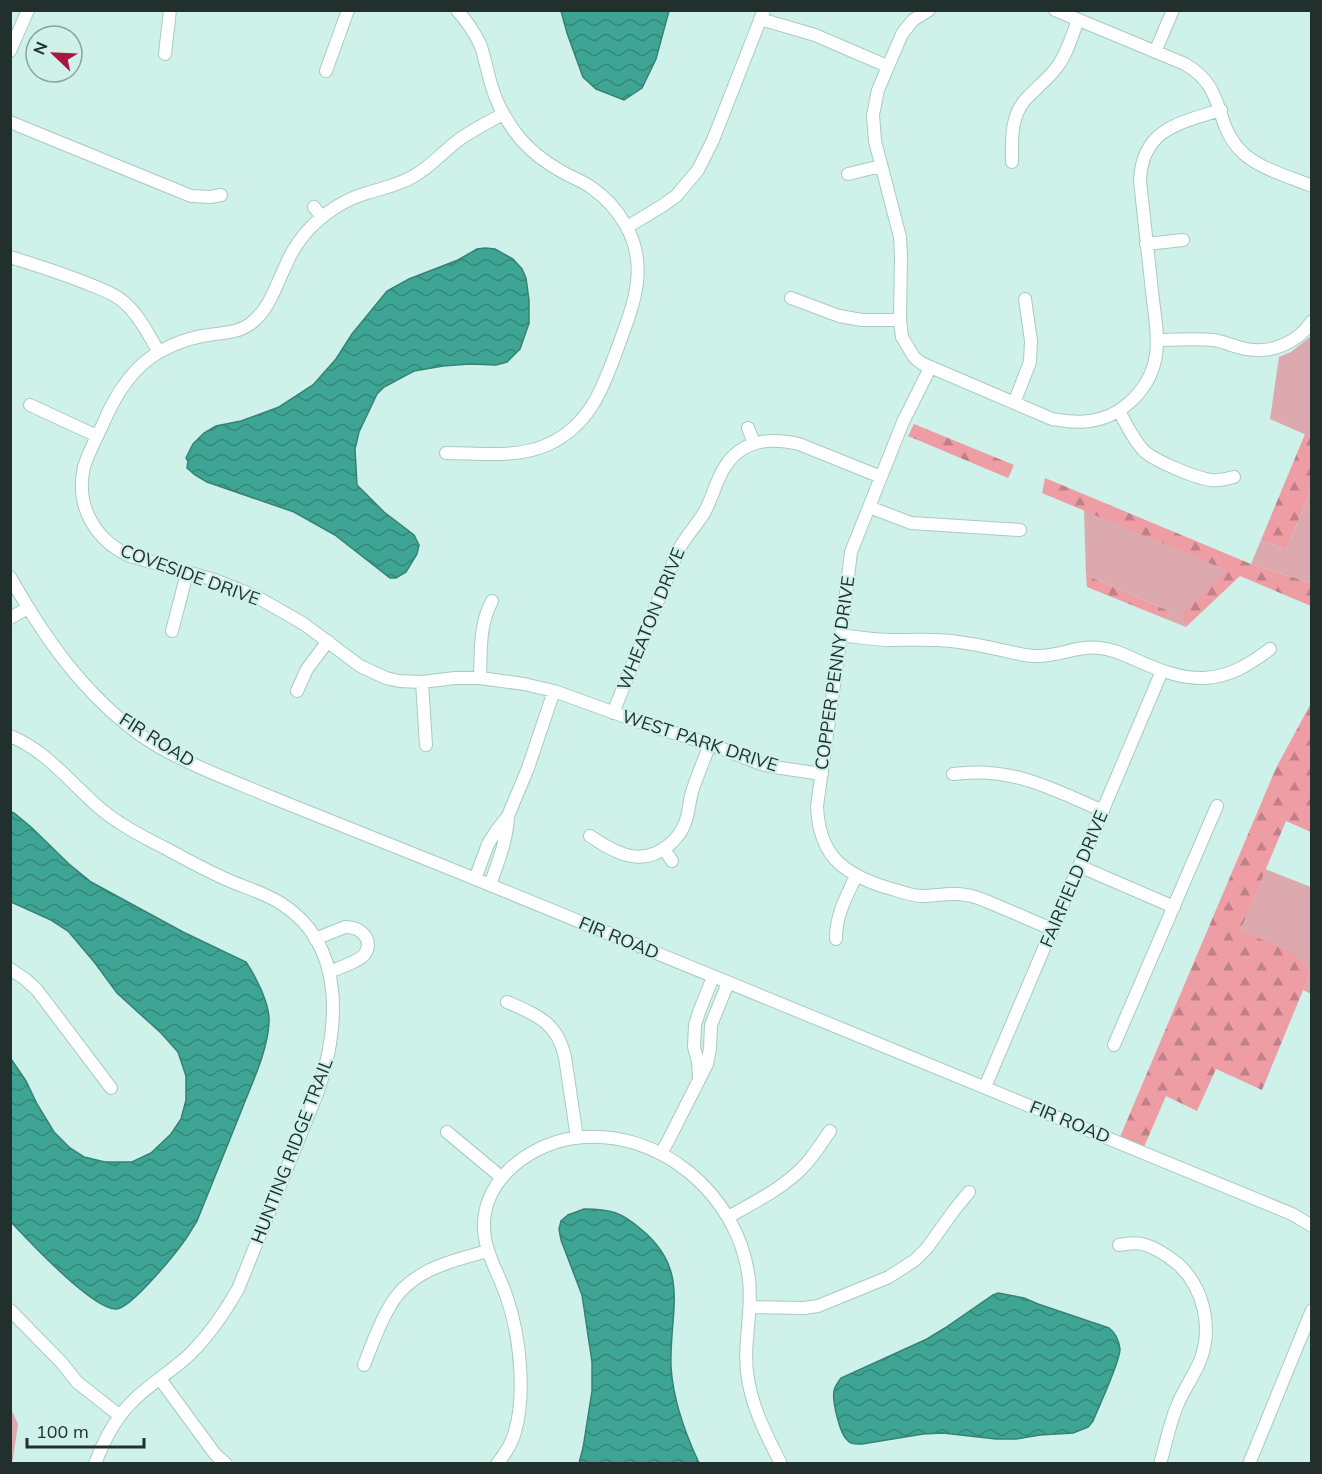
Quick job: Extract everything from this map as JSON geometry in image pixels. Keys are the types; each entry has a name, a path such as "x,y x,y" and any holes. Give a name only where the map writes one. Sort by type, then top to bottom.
{"street":[{"path":"10,51 28,10"},
{"path":"165,54 170,10"},
{"path":"326,71 348,10"},
{"path":"446,453 522,452 548,444 566,434 583,418 598,396 633,308 637,292 637,264 627,227 609,202 592,188 551,165 525,145 502,114 480,45 457,10"},
{"path":"929,10 919,15 902,34 876,97 873,115 874,133 881,166 900,237 902,337 914,357 930,368 1053,419 1069,422 1098,420 1119,411 1134,398 1149,378 1157,340 1140,181 1142,166 1150,146 1156,138 1172,126 1221,110"},
{"path":"1055,10 1185,64 1202,75 1213,90 1231,137 1240,151 1255,162 1311,186"},
{"path":"1155,52 1173,10"},
{"path":"627,227 676,196 698,170 713,140 762,15 888,66"},
{"path":"1012,162 1013,127 1018,110 1057,68 1078,20"},
{"name":"COVESIDE DRIVE","path":"502,114 465,136 427,168 397,185 364,194 318,212 311,228 297,245 285,267 266,308 248,325 230,332 188,339 174,344 140,366 130,377 109,410 86,459 82,481 84,504 93,526 110,545 121,552 215,580 257,597 304,624 360,666 374,673 399,681 422,682 480,678 524,684 554,691 613,713"},
{"path":"10,122 181,192 199,197 221,195"},
{"path":"848,174 881,166"},
{"path":"1146,244 1183,240"},
{"path":"10,257 74,278 117,297 135,314 159,352"},
{"path":"791,297 839,316 862,320 900,320"},
{"path":"1014,403 1030,362 1031,341 1025,299"},
{"path":"1157,340 1208,339 1246,349 1264,350 1290,341 1305,330 1311,321"},
{"name":"COPPER PENNY DRIVE","path":"856,876 837,861 825,842 820,831 818,812 851,552 903,422 930,368"},
{"path":"30,405 97,436"},
{"path":"1119,411 1140,446 1152,457 1211,480 1234,477"},
{"path":"748,428 754,443 774,440 800,444 881,477"},
{"name":"WHEATON DRIVE","path":"613,713 683,541 704,513 723,470 741,450 754,443"},
{"path":"869,507 911,523 1020,530"},
{"path":"172,631 187,573"},
{"name":"FIR ROAD","path":"10,577 56,650 90,691 140,734 192,764 985,1087 1292,1214 1311,1226"},
{"path":"480,678 482,630 484,618 492,601"},
{"path":"10,618 28,608"},
{"path":"841,634 879,639 947,641 1035,657 1099,648 1119,653 1162,671 1191,678 1222,676 1236,671 1252,663 1270,649"},
{"path":"297,691 307,669 328,641"},
{"name":"FAIRFIELD DRIVE","path":"985,1087 1162,671"},
{"path":"422,682 426,745"},
{"path":"475,879 488,844 508,816 528,768 554,691"},
{"name":"WEST PARK DRIVE","path":"613,713 774,767 822,774"},
{"name":"HUNTING RIDGE TRAIL","path":"10,736 36,749 50,760 116,821 208,871 273,899 298,917 321,948 328,972 333,1005 331,1040 325,1072 244,1275 222,1316 204,1339 180,1363 126,1408 105,1439 95,1464"},
{"path":"590,836 606,847 628,856 651,856 664,849 676,839 686,823 692,793 710,744"},
{"path":"953,774 987,772 1022,778 1103,811"},
{"path":"1114,1045 1217,806"},
{"path":"490,885 505,842 508,816"},
{"path":"664,849 672,861"},
{"path":"1079,866 1174,907"},
{"path":"836,939 838,916 856,876 918,896 946,893 968,895 1052,929"},
{"path":"315,939 350,926 360,930 366,937 367,949 359,959 328,972"},
{"path":"10,969 37,990 111,1088"},
{"path":"699,1080 694,1047 695,1025 713,977"},
{"path":"661,1153 707,1064 713,1019 728,983"},
{"path":"507,1002 541,1018 558,1036 565,1057 577,1138"},
{"path":"728,1217 793,1176 816,1152 830,1131"},
{"path":"447,1132 501,1177"},
{"path":"497,1464 508,1449 515,1432 520,1374 519,1349 514,1321 485,1239 484,1217 489,1197 501,1177 527,1156 552,1144 577,1138 605,1137 620,1138 661,1153 698,1179 728,1217 740,1242 749,1280 750,1307 746,1352 748,1382 758,1417 781,1464"},
{"path":"750,1307 818,1306 889,1277 915,1260 927,1248 969,1192"},
{"name":"FIR ROAD","path":"1292,1214 1311,1218"},
{"path":"1119,1245 1142,1244 1164,1254 1176,1263 1195,1286 1205,1316 1205,1343 1201,1358 1173,1417 1160,1464"},
{"path":"364,1365 389,1307 409,1282 436,1267 488,1251"},
{"path":"10,1310 77,1382 120,1416"},
{"path":"1249,1464 1311,1310"},
{"path":"160,1379 215,1454 226,1464"}],"shaded area":[{"path":"1311,336 1311,437 1270,419 1279,357 1291,352"},
{"path":"1311,490 1311,583 1251,564 1261,540 1286,550"},
{"path":"1084,510 1227,570 1183,613 1186,627 1166,619 1169,611 1086,575"},
{"path":"1265,869 1311,887 1311,971 1240,931"},
{"path":"1311,971 1311,994 1303,990"},
{"path":"11,1409 18,1424 11,1463"}],"green space":[{"path":"914,424 1014,465 1008,478 908,436"},
{"path":"1305,434 1311,437 1311,490 1286,550 1261,540"},
{"path":"1045,478 1251,564 1311,583 1311,606 1240,576 1186,627 1182,613 1226,570 1042,493"},
{"path":"1086,575 1169,611 1166,619 1087,587"},
{"path":"1311,703 1311,832 1286,821 1240,931 1290,951 1311,971 1262,1090 1216,1069 1197,1111 1166,1096 1144,1147 1120,1137 1276,768"}],"water":[{"path":"561,11 669,11 656,59 642,88 624,100 596,89 583,77"},
{"path":"477,249 495,249 513,259 526,278 529,323 520,349 507,362 496,365 470,364 414,371 384,387 377,394 359,432 355,449 357,485 384,512 414,535 419,545 417,554 406,572 396,578 390,578 335,535 294,512 207,482 187,468 186,458 193,444 204,433 216,426 241,421 279,407 313,385 336,359 352,334 387,291 409,279 458,260"},
{"path":"11,812 31,827 91,882 183,932 246,962 265,999 269,1015 263,1055 197,1221 180,1247 153,1279 133,1299 117,1309 106,1307 77,1287 11,1222 11,1059 54,1132 70,1148 84,1157 105,1162 132,1162 151,1153 171,1134 181,1119 186,1100 186,1076 178,1052 161,1033 117,993 68,931 51,920 11,902"},
{"path":"584,1209 609,1211 622,1215 657,1245 667,1261 674,1293 672,1380 680,1416 699,1463 579,1463 592,1391 592,1362 582,1295 559,1229 561,1221 568,1215"},
{"path":"998,1293 1024,1298 1109,1328 1115,1335 1120,1349 1117,1364 1093,1421 1088,1427 1073,1433 1016,1439 943,1433 853,1444 845,1438 834,1402 834,1389 841,1378 927,1339"}]}
